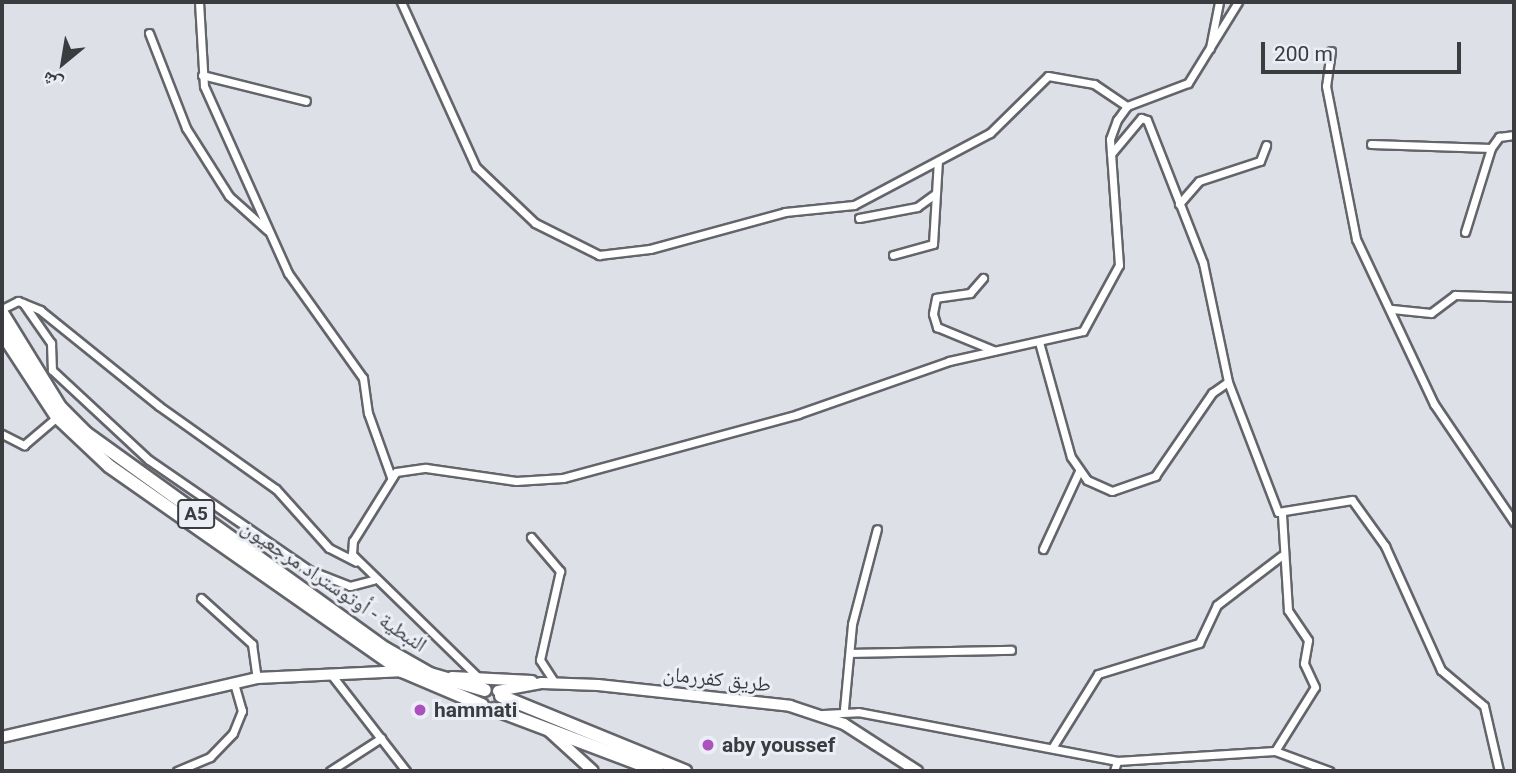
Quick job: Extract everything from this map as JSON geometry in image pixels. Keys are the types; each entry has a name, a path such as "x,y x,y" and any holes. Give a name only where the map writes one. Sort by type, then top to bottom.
{"highway":[{"name":"النبطية - أوتوستراد مرجعيون","path":"2,311 60,407 86,433 249,552 436,675 490,689 685,771"},
{"name":"النبطية - أوتوستراد مرجعيون","path":"2,333 57,417 108,466 402,671 488,707 658,771"},
{"path":"488,707 490,689"},
{"path":"488,707 490,689"}],"main road":[{"path":"2,737 257,678 330,672 402,671 436,675"},
{"path":"490,689 542,683"},
{"name":"طريق كفررمان","path":"490,689 555,683 822,714 917,771"},
{"path":"548,730 593,771"}],"street":[{"path":"199,2 202,75 271,234 308,307 363,377 368,413 391,463 391,477 353,541 356,562"},
{"path":"401,2 476,167 535,223 578,249 633,253 785,212 853,205 938,161 1006,121 1048,76 1094,84 1127,106"},
{"path":"1209,55 1219,2"},
{"path":"391,477 417,467 516,481 582,474 798,414 993,350 1083,331 1115,278 1120,247 1111,154 1112,130 1127,106 1188,83 1209,55 1238,2"},
{"path":"149,33 186,128 229,196 271,234"},
{"path":"1331,51 1326,86 1338,125 1344,197 1356,239 1392,309 1434,404 1514,522"},
{"path":"202,75 281,100 306,101"},
{"path":"1111,154 1144,118 1207,274 1227,382 1282,514 1281,556 1288,610 1308,640 1304,663 1315,687 1275,751"},
{"path":"1465,232 1491,148 1499,137 1514,135"},
{"path":"1371,144 1491,148"},
{"path":"1179,204 1199,181 1260,161 1266,145"},
{"path":"893,255 933,244 938,161"},
{"path":"859,218 917,207 935,194"},
{"path":"983,278 970,293 934,299 933,314 937,327 993,350"},
{"path":"1392,309 1431,313 1455,296 1514,297"},
{"path":"2,311 23,303"},
{"path":"23,303 51,343 52,370 149,460 258,539 340,584 373,580"},
{"path":"23,303 276,489 329,548 356,562 490,689"},
{"path":"1039,342 1053,406 1079,471 1112,491 1155,476 1212,393 1227,382"},
{"path":"2,434 24,445 57,417"},
{"path":"1043,549 1079,471"},
{"path":"1282,514 1352,500 1385,546 1441,670 1484,706 1499,771"},
{"path":"844,709 861,578 875,555 877,529"},
{"path":"531,537 560,571 540,660 555,683"},
{"path":"249,552 258,539"},
{"path":"1052,748 1098,674 1199,643 1217,605 1281,556"},
{"path":"201,598 252,644 257,678"},
{"path":"850,653 1011,650"},
{"path":"330,672 406,771"},
{"path":"177,771 210,757 233,733 242,711 234,682"},
{"path":"822,714 844,709 1117,761 1275,751 1329,771"},
{"path":"330,771 381,738"},
{"path":"1114,771 1117,761"}],"place":[{"name":"hammati","path":"420,710"},
{"name":"aby youssef","path":"708,745"}]}
